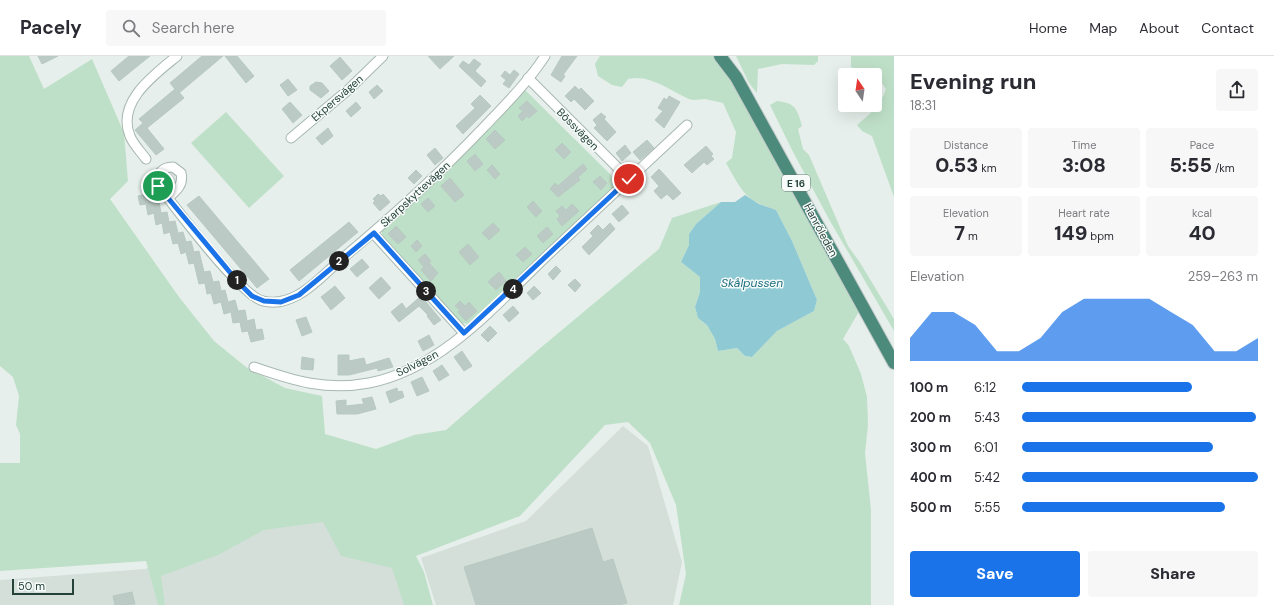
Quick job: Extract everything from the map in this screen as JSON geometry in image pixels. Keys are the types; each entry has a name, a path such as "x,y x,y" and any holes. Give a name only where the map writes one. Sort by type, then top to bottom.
{"highway":[{"name":"Hanröleden","path":"720,56 736,77"},
{"name":"Hanröleden","path":"728,56 736,77 894,363"}],"street":[{"path":"146,159 129,134 128,116 132,101 138,92 177,56"},
{"name":"Ekpersvägen","path":"290,138 348,90 383,56"},
{"name":"Skarpskyttevägen","path":"168,198 238,282 252,296 264,301 281,302 299,295 374,233 457,155 528,78 545,56"},
{"name":"Bössvägen","path":"528,78 629,179"},
{"name":"Solvägen","path":"254,367 291,380 320,386 363,384 380,380 422,363 443,350 464,333 687,125"},
{"path":"374,233 464,333"}],"shaded area":[{"path":"623,426 648,446 682,562 673,605 436,605 421,558 526,521"},
{"path":"391,499 421,605 0,605 0,580 145,569 263,520"}],"green space":[{"path":"0,56 29,56 44,89 92,59 124,133 128,181 110,199 179,297 214,341 246,367 285,388 322,396 325,434 376,449 414,435 446,430 538,350 659,249 672,218 721,202 696,224 689,234 689,245 681,262 700,277 700,292 695,307 698,318 707,325 715,339 718,351 737,348 745,356 752,357 777,331 814,311 817,300 792,241 776,210 750,198 736,181 726,163 732,158 736,132 723,103 705,99 689,99 660,84 644,79 628,79 622,87 612,85 598,76 595,64 600,56 721,56 861,308 843,339 849,346 861,374 867,397 868,425 865,453 871,510 871,605 679,605 686,574 676,505 650,443 628,422 605,425 520,516 416,556 424,572 433,605 404,605 392,568 341,556 323,522 264,530 218,555 161,576 165,605 158,605 146,561 0,571 0,463 20,463 20,434 16,425 19,396 13,377 0,366"},
{"path":"736,56 818,56 818,61 814,65 782,64 758,69 757,93 749,83"},
{"path":"851,56 894,56 894,197 872,136 862,131 857,125 872,112 882,112 882,98 886,89 882,83 882,68 851,67"},
{"path":"525,90 616,180 616,185 468,324 461,323 382,236 382,230 469,149"},
{"path":"777,101 792,105 797,111 802,126 798,129 803,149 809,155 848,246 859,261 894,319 894,331 830,221 792,150 770,105"},
{"path":"226,112 284,176 249,208 191,143"}],"water":[{"name":"Skålpussen","path":"745,195 759,204 776,210 792,241 817,300 814,311 777,331 752,357 745,356 737,348 718,351 715,339 707,325 698,318 695,307 700,292 700,277 681,262 689,245 689,234 696,224 721,202 735,202"}],"building":[{"path":"38,56 58,56 42,64"},
{"path":"129,56 150,56 119,81 111,71"},
{"path":"202,56 223,56 179,93 184,98 147,128 164,149 156,155 135,130 143,123 139,119 175,89 170,83"},
{"path":"225,56 237,56 254,76 246,83"},
{"path":"428,56 454,56 440,69"},
{"path":"562,56 577,56 563,75 565,76 561,82 551,75"},
{"path":"340,57 352,71 342,80 330,66"},
{"path":"474,59 481,64 475,71 486,81 481,87 459,66 463,61 469,65"},
{"path":"514,70 519,74 509,88 503,84 506,80 501,76 505,71 510,75"},
{"path":"288,79 297,90 288,96 280,85"},
{"path":"316,82 322,83 329,91 321,98 310,90 310,86"},
{"path":"377,85 383,91 374,99 369,92"},
{"path":"575,86 579,90 581,88 594,101 585,110 574,99 571,102 565,96"},
{"path":"480,95 491,106 463,134 456,126 475,108 471,104"},
{"path":"669,96 680,102 664,128 655,120 663,111 658,108 664,98 667,100"},
{"path":"527,101 537,111 529,118 527,116 522,121 518,116 523,111 519,108"},
{"path":"290,102 302,115 293,123 282,109"},
{"path":"356,102 361,108 351,117 346,111"},
{"path":"601,113 606,117 604,119 616,132 607,141 594,128 597,125 593,120"},
{"path":"328,128 333,136 322,145 316,138"},
{"path":"495,130 505,140 495,149 486,139"},
{"path":"647,140 654,148 640,160 633,152"},
{"path":"562,143 571,152 564,159 555,150"},
{"path":"625,145 631,153 622,161 616,153"},
{"path":"706,146 713,154 711,156 714,159 707,165 704,162 692,173 684,165"},
{"path":"435,148 443,158 435,165 427,155"},
{"path":"475,154 483,164 475,171 467,161"},
{"path":"583,164 587,169 578,177 580,180 558,197 550,189 555,183 558,186"},
{"path":"492,165 500,174 495,179 487,170"},
{"path":"659,169 681,193 673,200 667,194 661,199 654,191 659,186 651,177"},
{"path":"416,170 422,176 414,184 408,178"},
{"path":"600,176 607,183 601,190 593,182"},
{"path":"450,178 464,195 455,202 441,186"},
{"path":"151,193 153,203 159,202 161,213 167,212 169,222 175,221 178,233 183,232 186,242 191,241 194,252 199,251 204,272 210,271 213,282 219,281 221,291 225,290 228,302 235,300 238,311 245,310 247,321 254,319 256,330 262,329 264,339 251,342 248,331 242,332 240,322 233,323 231,312 224,314 221,302 214,304 211,293 207,294 205,283 199,284 194,263 189,264 186,252 181,254 178,243 173,244 170,232 164,234 162,223 156,225 154,213 148,215 146,204 140,205 138,196"},
{"path":"378,194 381,196 383,194 390,202 380,211 373,203 375,201 373,199"},
{"path":"199,196 269,279 257,288 187,205"},
{"path":"428,198 435,206 428,212 421,204"},
{"path":"533,201 542,211 536,217 527,207"},
{"path":"572,204 579,211 562,226 557,219 560,216 556,211 562,206 566,210"},
{"path":"622,205 629,213 619,222 612,214"},
{"path":"349,222 358,232 299,281 290,270"},
{"path":"493,223 500,230 489,240 482,233"},
{"path":"610,223 615,229 589,255 582,247 593,236 590,233 598,225 603,230"},
{"path":"396,226 406,237 398,244 388,234"},
{"path":"547,227 553,234 543,243 537,236"},
{"path":"417,240 422,246 416,252 411,246"},
{"path":"468,244 479,257 470,265 459,252"},
{"path":"525,247 532,254 523,262 516,255"},
{"path":"425,254 431,261 429,263 438,273 431,281 421,270 424,267 418,260"},
{"path":"362,259 369,267 357,277 350,269"},
{"path":"556,266 561,271 553,280 548,274"},
{"path":"499,272 506,281 496,290 488,282"},
{"path":"381,277 391,288 379,299 369,288"},
{"path":"575,279 581,285 575,292 568,285"},
{"path":"335,286 345,298 331,310 321,297"},
{"path":"534,286 541,293 533,300 527,293"},
{"path":"421,296 441,320 434,325 427,316 428,315 419,306 399,322 391,312 402,303 406,309"},
{"path":"460,301 465,306 469,302 477,311 466,321 458,312 460,310 455,306"},
{"path":"513,306 519,313 509,322 503,315"},
{"path":"306,317 312,332 302,336 296,320"},
{"path":"490,326 497,333 488,342 481,335"},
{"path":"429,335 434,345 423,351 418,341"},
{"path":"462,351 472,366 464,371 454,357"},
{"path":"338,355 349,355 349,361 364,358 366,365 389,358 393,367 378,371 377,368 349,375 338,375"},
{"path":"302,357 314,359 313,370 301,369"},
{"path":"442,365 449,375 439,381 433,371"},
{"path":"422,377 429,391 417,396 411,382"},
{"path":"397,388 398,392 402,391 404,397 390,403 386,392"},
{"path":"372,397 376,409 357,414 337,414 336,401 346,400 346,406 364,404 362,399"},
{"path":"592,528 603,562 613,559 627,603 619,605 476,605 464,567"},
{"path":"132,592 135,604 115,605 113,596"}],"route":[{"path":"158,186 238,282 252,296 261,301 281,302 299,295 374,233 464,333 498,303 629,179"}]}
